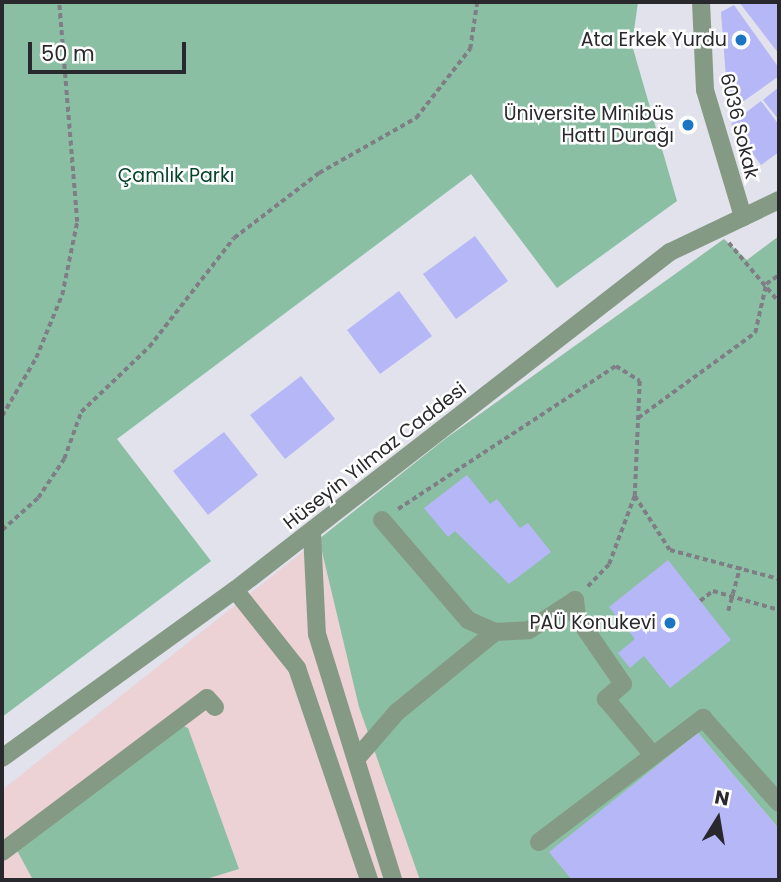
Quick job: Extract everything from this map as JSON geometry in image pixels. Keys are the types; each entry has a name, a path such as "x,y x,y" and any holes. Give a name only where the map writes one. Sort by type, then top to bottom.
{"street":[{"name":"6036 Sokak","path":"702,2 705,90 743,217"},
{"name":"Hüseyin Yılmaz Caddesi","path":"2,758 312,533 670,252 779,200"},
{"path":"382,520 468,620 495,632 529,630 575,600 577,617 623,684 606,699 647,748"},
{"path":"312,533 317,634 395,878"},
{"path":"235,590 297,668 369,880"},
{"path":"357,758 397,712 495,632"},
{"path":"2,852 207,698 215,707"},
{"path":"539,842 703,718 779,803"}],"path":[{"path":"2,416 36,359 62,295 77,222 59,2"},
{"path":"2,530 45,488 64,459 81,412 149,347 234,238 319,173 416,118 470,49 477,2"},
{"path":"724,226 724,239 779,302"},
{"path":"638,418 755,333 766,284 779,275"},
{"path":"382,520 465,460 616,366 640,381 635,496 609,565 575,600"},
{"path":"635,496 670,550 779,579"},
{"path":"728,611 740,567"},
{"path":"700,601 713,592 779,610"}],"shaded area":[{"path":"779,236 779,880 2,880 2,790 445,439 724,239 747,260"}],"green space":[{"name":"Çamlık Parkı","path":"2,2 638,2 632,45 677,201 557,288 471,174 117,439 211,561 2,717"},
{"path":"779,236 779,829 698,733 550,852 572,880 420,880 359,707 319,539 445,439 724,239 747,260"},
{"path":"174,722 188,728 239,869 203,880 33,880 13,843"}],"building":[{"path":"739,2 779,2 779,54"},
{"name":"Ata Erkek Yurdu","path":"734,5 779,68 779,76 734,108 727,91 721,12"},
{"path":"779,87 779,120 763,100"},
{"path":"761,101 779,125 779,152 761,165 731,124"},
{"path":"475,236 508,281 456,319 423,274"},
{"path":"399,291 432,336 380,374 347,330"},
{"path":"301,376 335,419 285,459 250,415"},
{"path":"224,432 258,475 208,515 173,471"},
{"path":"467,475 490,504 497,499 520,528 528,523 551,552 509,584 455,531 448,537 424,508"},
{"name":"PAÜ Konukevi","path":"668,560 731,640 670,688 644,656 630,668 618,653 635,639 609,607"},
{"path":"698,733 779,829 779,880 572,880 549,852"}],"place":[{"name":"Ata Erkek Yurdu","path":"741,40"},
{"name":"Üniversite Minibüs Hattı Durağı","path":"688,125"},
{"name":"PAÜ Konukevi","path":"670,623"}]}
